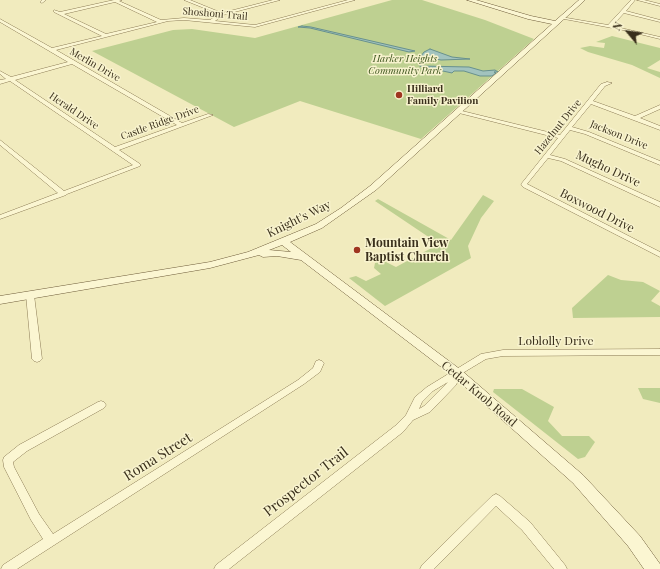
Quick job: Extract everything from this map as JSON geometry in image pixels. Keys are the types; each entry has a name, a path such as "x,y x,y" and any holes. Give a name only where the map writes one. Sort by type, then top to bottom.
{"main road":[{"path":"470,0 530,18 555,23"},
{"name":"Knight's Way","path":"0,300 188,270 252,254 284,242 319,226 368,192 582,0"},
{"path":"252,254 277,253 304,257 301,248 303,241 319,226"},
{"name":"Cedar Knob Road","path":"284,242 457,373 578,479 634,541 654,569"}],"street":[{"path":"186,0 222,14"},
{"path":"192,2 201,0"},
{"path":"210,22 222,14 278,0"},
{"name":"Shoshoni Trail","path":"51,50 161,22 184,19 243,26 261,26 353,0"},
{"path":"609,27 633,0"},
{"path":"639,0 660,5"},
{"path":"61,13 117,1 161,22"},
{"path":"55,11 106,36"},
{"path":"622,11 660,21"},
{"path":"561,18 660,38"},
{"name":"Merlin Drive","path":"0,20 181,125"},
{"path":"0,82 72,62"},
{"name":"Herald Drive","path":"0,72 138,165 64,194"},
{"name":"Hazelnut Drive","path":"525,186 524,184 589,102 603,85 609,83"},
{"path":"589,102 606,106 660,128"},
{"path":"636,118 660,107"},
{"path":"458,112 561,137"},
{"name":"Castle Ridge Drive","path":"115,149 210,114"},
{"name":"Jackson Drive","path":"569,128 587,133 660,163"},
{"path":"0,142 64,194"},
{"name":"Mugho Drive","path":"546,156 563,160 660,205"},
{"name":"Boxwood Drive","path":"525,186 660,255"},
{"path":"0,218 64,194"},
{"path":"30,295 37,359"},
{"name":"Loblolly Drive","path":"457,373 484,356 498,354 660,352"},
{"name":"Roma Street","path":"8,569 301,382 317,370 319,364"},
{"name":"Prospector Trail","path":"220,569 399,429 410,416 427,409 453,383 457,373"},
{"path":"51,541 32,511 9,467 8,460 23,448 101,405"},
{"path":"426,569 496,499 526,526 561,569"}],"green space":[{"name":"Harker Heights Community Park","path":"392,0 422,0 485,20 534,39 421,139 300,101 234,127 92,51 173,30 192,29 255,38"},
{"path":"612,36 660,48 660,60 647,68 660,72 660,78 632,65 588,52 580,48 590,46 604,48 605,43 596,42"},
{"path":"483,195 494,201 481,218 468,246 471,258 385,306 349,278 356,276 366,281 381,274 374,268 375,263 384,261 396,267 439,244 375,201 378,199 451,240"},
{"path":"608,275 621,280 643,282 660,291 651,301 660,306 660,317 573,318 572,308"},
{"path":"638,388 660,388 660,403 643,399"},
{"path":"494,389 522,389 554,407 548,421 562,436 589,436 595,442 585,457 578,459 493,392"}],"water":[{"path":"302,26 415,51 409,52 310,28 298,27"},
{"path":"430,49 452,57 470,59 441,60 421,56 424,52"},
{"path":"420,66 469,67 483,71 495,70 498,72 494,72 496,73 492,76 480,76 464,71 454,71 452,73"}],"place":[{"name":"Hilliard Family Pavilion","path":"399,95"},
{"name":"Mountain View Baptist Church","path":"357,250"}]}
